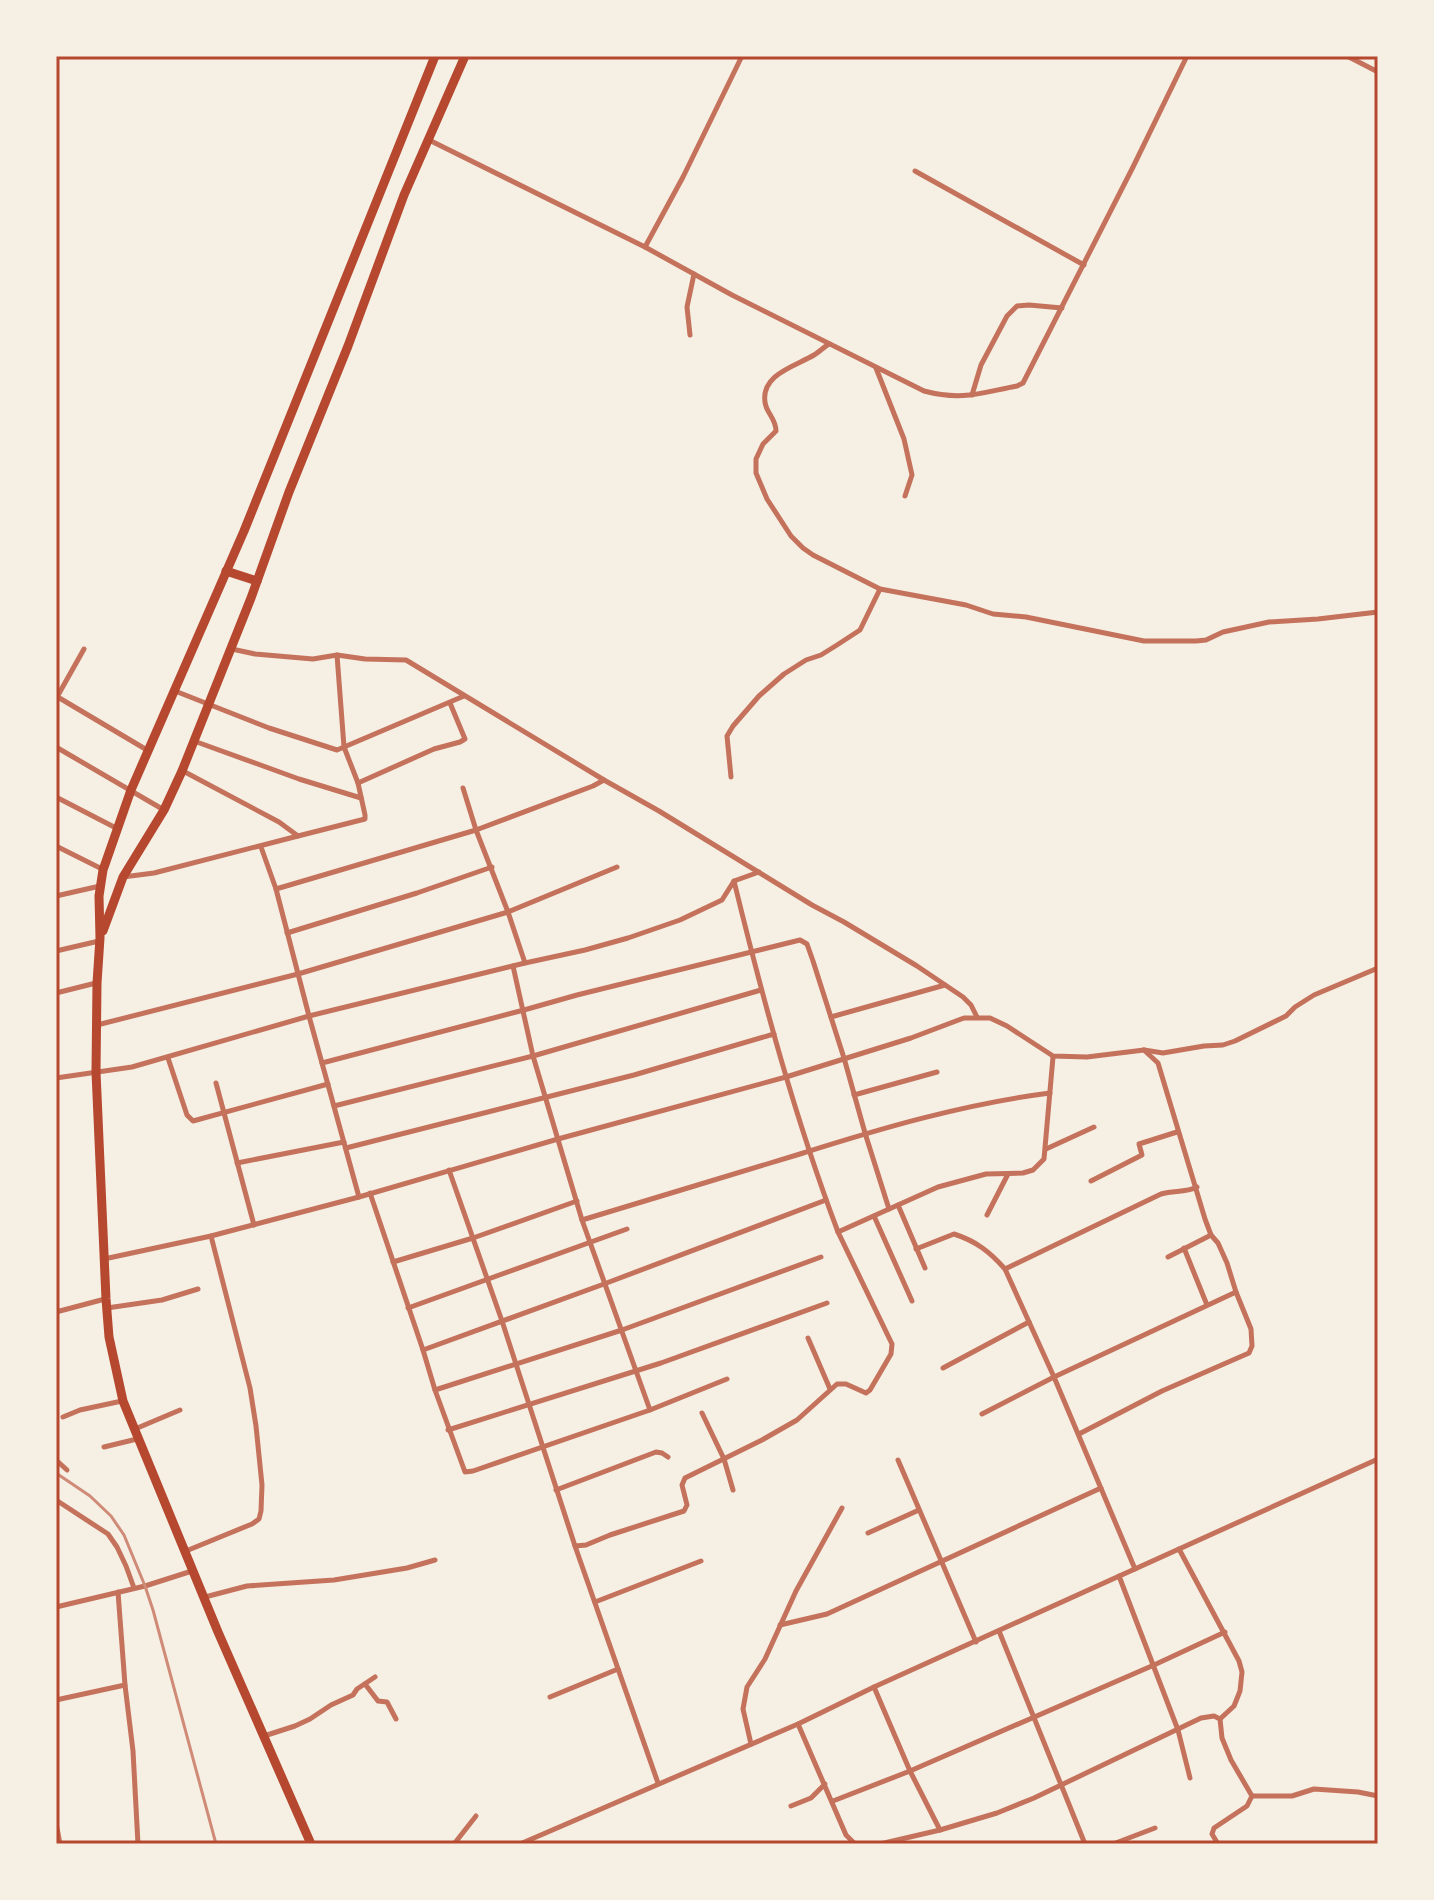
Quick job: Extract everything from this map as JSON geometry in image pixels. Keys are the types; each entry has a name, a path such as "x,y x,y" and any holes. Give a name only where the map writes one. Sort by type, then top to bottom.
{"highway":[{"path":"311,1844 123,1401 109,1337 106,1304 96,1072 100,886 131,790 226,571 435,56"},
{"path":"100,940 123,877 164,810 182,771 404,195 465,56"},
{"path":"226,571 257,581"}],"street":[{"path":"645,247 742,56"},
{"path":"428,140 645,247 924,391 972,396 1023,383 1187,56"},
{"path":"1347,56 1378,72"},
{"path":"915,171 1084,265"},
{"path":"690,335 687,307 694,274"},
{"path":"972,396 981,365 1007,316 1017,306 1062,308"},
{"path":"829,344 814,356 780,372 765,390 764,404 776,422 776,431 763,444 756,459 756,473 767,499 791,536 803,548 852,576 880,589 966,605 993,614 1026,617 1144,641 1206,640 1223,632 1269,622 1378,612"},
{"path":"876,367 904,439 912,475 905,496"},
{"path":"731,777 727,736 733,726 759,696 784,674 860,630 880,589"},
{"path":"231,648 255,654 313,659 337,655 406,660 945,985 963,997 977,1017"},
{"path":"84,649 56,696 148,751"},
{"path":"123,877 154,873 365,819 358,783 344,747 337,655"},
{"path":"175,690 269,728 337,750 465,696"},
{"path":"358,783 434,749 465,739 450,703"},
{"path":"194,741 361,798"},
{"path":"56,747 164,810"},
{"path":"182,771 279,822 298,836"},
{"path":"276,889 476,830 604,780"},
{"path":"463,788 525,963"},
{"path":"56,797 117,829"},
{"path":"56,846 103,870"},
{"path":"261,847 276,889 359,1197"},
{"path":"287,933 492,867"},
{"path":"96,1025 298,974 508,912 617,867"},
{"path":"56,1078 132,1067 309,1016 600,946 680,920 722,900 734,881 759,872"},
{"path":"575,1546 586,1545 684,1511 687,1505 682,1485 685,1478 797,1420 837,1384 846,1384 866,1393 891,1354 892,1344 838,1232 808,1151 761,990 734,881"},
{"path":"56,896 100,886"},
{"path":"56,951 100,940"},
{"path":"322,1063 800,940 807,944 889,1209"},
{"path":"513,966 533,1056 582,1220 650,1410"},
{"path":"104,1259 211,1236 359,1197 786,1077 964,1018 990,1018 1053,1056 1087,1057 1144,1050 1163,1053 1235,1041 1286,1016 1314,995 1378,968"},
{"path":"56,993 97,983"},
{"path":"831,1017 945,985"},
{"path":"334,1106 533,1056 761,990"},
{"path":"237,1163 345,1145 545,1097 774,1034"},
{"path":"1079,1434 1162,1391 1249,1353 1252,1346 1251,1329 1218,1243 1211,1235 1158,1063 1144,1050"},
{"path":"1158,1063 1163,1053"},
{"path":"838,1232 938,1187 986,1174 1033,1170 1044,1159 1053,1056"},
{"path":"168,1058 187,1115 193,1121 328,1084"},
{"path":"854,1095 937,1072"},
{"path":"216,1083 254,1225"},
{"path":"582,1220 865,1133 956,1109 1050,1093"},
{"path":"1045,1149 1094,1127"},
{"path":"1091,1181 1142,1155 1139,1144 1177,1132"},
{"path":"449,1170 658,1783"},
{"path":"987,1215 1008,1174"},
{"path":"1005,1269 1161,1194 1197,1187"},
{"path":"370,1193 448,1430 465,1472 650,1410 727,1379"},
{"path":"423,1350 826,1200"},
{"path":"393,1262 577,1201"},
{"path":"898,1205 925,1268"},
{"path":"874,1216 912,1301"},
{"path":"408,1308 627,1229"},
{"path":"916,1249 954,1234 978,1243 1005,1269 1135,1569"},
{"path":"1168,1257 1211,1235"},
{"path":"185,1551 252,1524 259,1519 261,1511 262,1485 250,1388 211,1236"},
{"path":"1184,1248 1207,1305"},
{"path":"435,1390 622,1330 821,1257"},
{"path":"56,1312 162,1300 198,1289"},
{"path":"982,1414 1236,1292"},
{"path":"448,1430 724,1342 827,1303"},
{"path":"943,1368 1029,1322"},
{"path":"808,1338 830,1389"},
{"path":"63,1417 123,1401"},
{"path":"104,1447 180,1410"},
{"path":"702,1413 724,1459 733,1490"},
{"path":"556,1490 656,1452 668,1457"},
{"path":"520,1844 798,1724 1378,1459"},
{"path":"56,1460 67,1470"},
{"path":"898,1460 976,1642"},
{"path":"780,1625 827,1614 1101,1488"},
{"path":"56,1500 108,1534 117,1547 134,1588"},
{"path":"751,1744 743,1709 747,1687 765,1659 796,1591 842,1508"},
{"path":"868,1533 919,1510"},
{"path":"1179,1549 1225,1632 1242,1672 1240,1691 1234,1706 1220,1719"},
{"path":"204,1598 247,1586 334,1580 407,1568 435,1560"},
{"path":"595,1602 701,1561"},
{"path":"56,1607 193,1571"},
{"path":"1119,1576 1178,1730 1190,1778"},
{"path":"118,1592 138,1844"},
{"path":"999,1631 1085,1844"},
{"path":"833,1801 910,1771 1225,1632"},
{"path":"550,1697 618,1669"},
{"path":"264,1736 303,1723 353,1695 375,1677"},
{"path":"365,1684 375,1699 387,1702 396,1719"},
{"path":"56,1700 125,1685"},
{"path":"874,1687 910,1771 940,1830"},
{"path":"880,1844 997,1813 1201,1718 1214,1716 1220,1719"},
{"path":"1220,1719 1226,1749 1252,1796"},
{"path":"798,1724 846,1835 855,1844"},
{"path":"791,1806 811,1798 825,1784"},
{"path":"1252,1796 1292,1796 1314,1789 1378,1796"},
{"path":"1218,1844 1212,1834 1214,1828 1247,1806 1252,1796"},
{"path":"454,1844 476,1816"},
{"path":"56,1827 60,1844"},
{"path":"1113,1844 1155,1828"}],"railway":[{"path":"56,1473 90,1496 111,1516 124,1535 153,1610 216,1844"}]}
